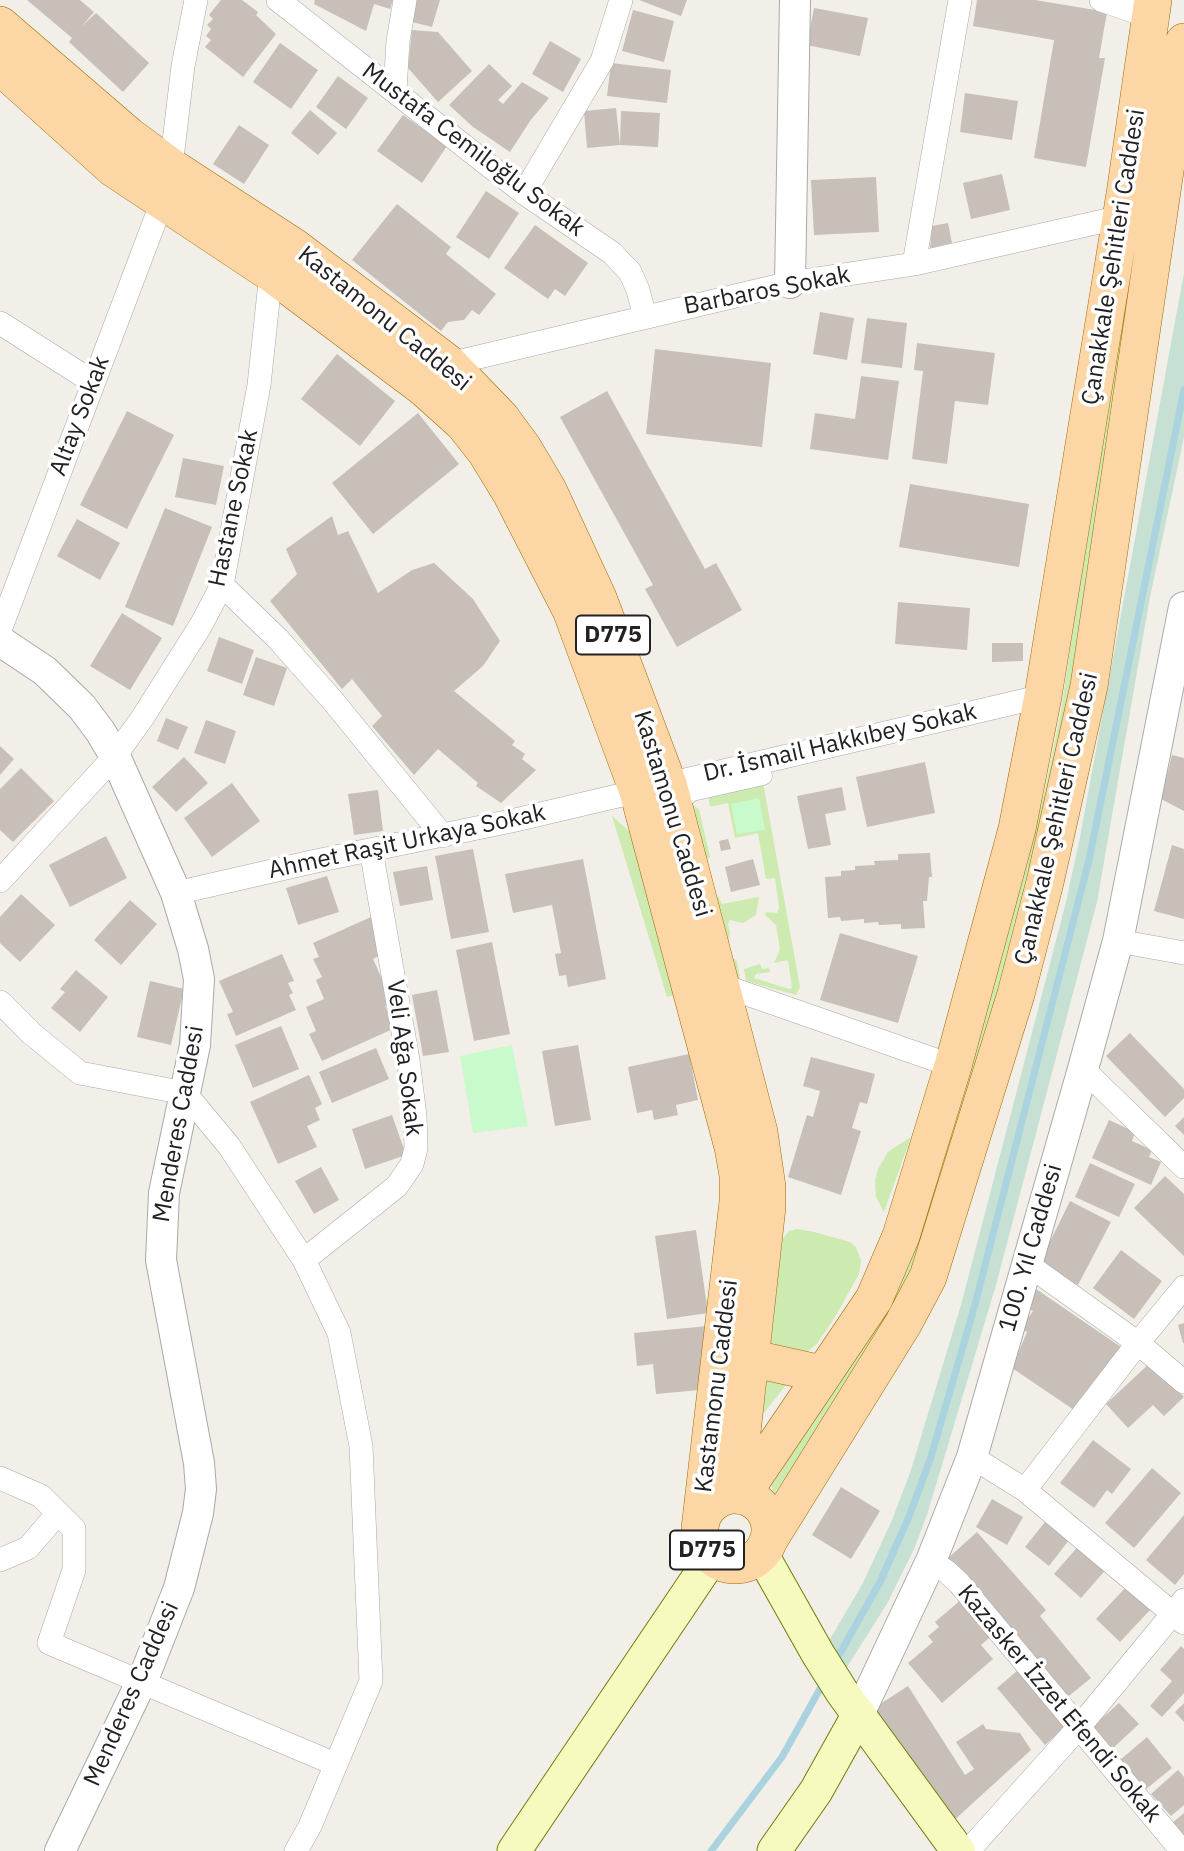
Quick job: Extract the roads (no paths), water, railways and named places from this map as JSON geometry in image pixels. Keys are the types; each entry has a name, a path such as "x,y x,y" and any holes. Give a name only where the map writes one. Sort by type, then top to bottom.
{"main road":[{"name":"Çanakkale Şehitleri Caddesi","path":"764,1548 903,1324 928,1277 1016,994 1045,883 1089,686 1136,211 1163,15"},
{"name":"Kastamonu Caddesi","path":"0,24 129,136 171,167 294,247 437,376"},
{"name":"Çanakkale Şehitleri Caddesi","path":"738,1495 874,1299 901,1236 953,1066 1017,829 1136,211 1184,42"},
{"name":"Kastamonu Caddesi","path":"0,66 113,168 271,273 501,418 548,490 598,598 626,668 722,985 758,1125 768,1207 750,1358 738,1495"},
{"name":"Kastamonu Caddesi","path":"665,790 738,1175 738,1202 701,1520"},
{"path":"750,1358 822,1374"},
{"name":"D775","path":"738,1495 755,1502 764,1510 768,1520 770,1531 764,1548 743,1564 732,1564 713,1556 701,1540 701,1520 706,1510 724,1496 738,1495"},
{"path":"764,1548 818,1654 850,1703 958,1851"},
{"path":"514,1851 713,1556"},
{"name":"100. Yıl Caddesi","path":"774,1851 816,1791 850,1703"}],"street":[{"path":"171,167 183,65 196,0"},
{"name":"Mustafa Cemiloğlu Sokak","path":"278,0 524,193 612,253 629,272 638,290 645,317"},
{"path":"395,90 398,41 405,0"},
{"path":"524,193 603,61 621,0"},
{"path":"790,283 795,0"},
{"path":"914,264 960,0"},
{"path":"1101,0 1163,15"},
{"name":"Altay Sokak","path":"0,630 162,202"},
{"name":"Barbaros Sokak","path":"437,376 645,317 790,283 914,264 1136,211"},
{"name":"Hastane Sokak","path":"3,873 115,756 187,648 222,585 259,385 271,273"},
{"path":"0,323 93,383"},
{"path":"222,585 278,639 333,701 443,836"},
{"name":"100. Yıl Caddesi","path":"850,1703 931,1562 972,1457 1083,1069 1172,740 1184,607"},
{"name":"Menderes Caddesi","path":"0,642 34,663 62,688 100,731 115,756 176,893 199,979 195,1045 164,1193 161,1259 199,1462 201,1489 198,1513 179,1588 141,1684 60,1851"},
{"name":"Dr. İsmail Hakkıbey Sokak","path":"665,790 1043,696"},
{"path":"665,790 692,792 764,776"},
{"name":"Ahmet Raşit Urkaya Sokak","path":"176,893 665,790"},
{"name":"Veli Ağa Sokak","path":"304,1260 397,1186 412,1164 416,1147 408,1060 371,850"},
{"path":"1118,941 1184,953"},
{"path":"722,985 953,1066"},
{"path":"0,1002 31,1033 80,1073 185,1093 229,1146 304,1260 339,1333 361,1446 371,1681 310,1826 296,1851"},
{"path":"1083,1069 1184,1167"},
{"path":"1027,1265 1138,1343 1184,1382"},
{"path":"1026,1490 1184,1287"},
{"path":"968,1851 1180,1612 1026,1490 972,1457"},
{"path":"0,1478 41,1496 74,1529 74,1570 49,1643 335,1764"},
{"path":"0,1560 28,1548 58,1513"},
{"name":"Kazasker İzzet Efendi Sokak","path":"931,1562 959,1583 1182,1851"}],"waterway":[{"path":"834,1664 880,1582 908,1519 930,1460 973,1312 1089,860 1184,390"},
{"path":"711,1851 782,1757 825,1680"}]}
